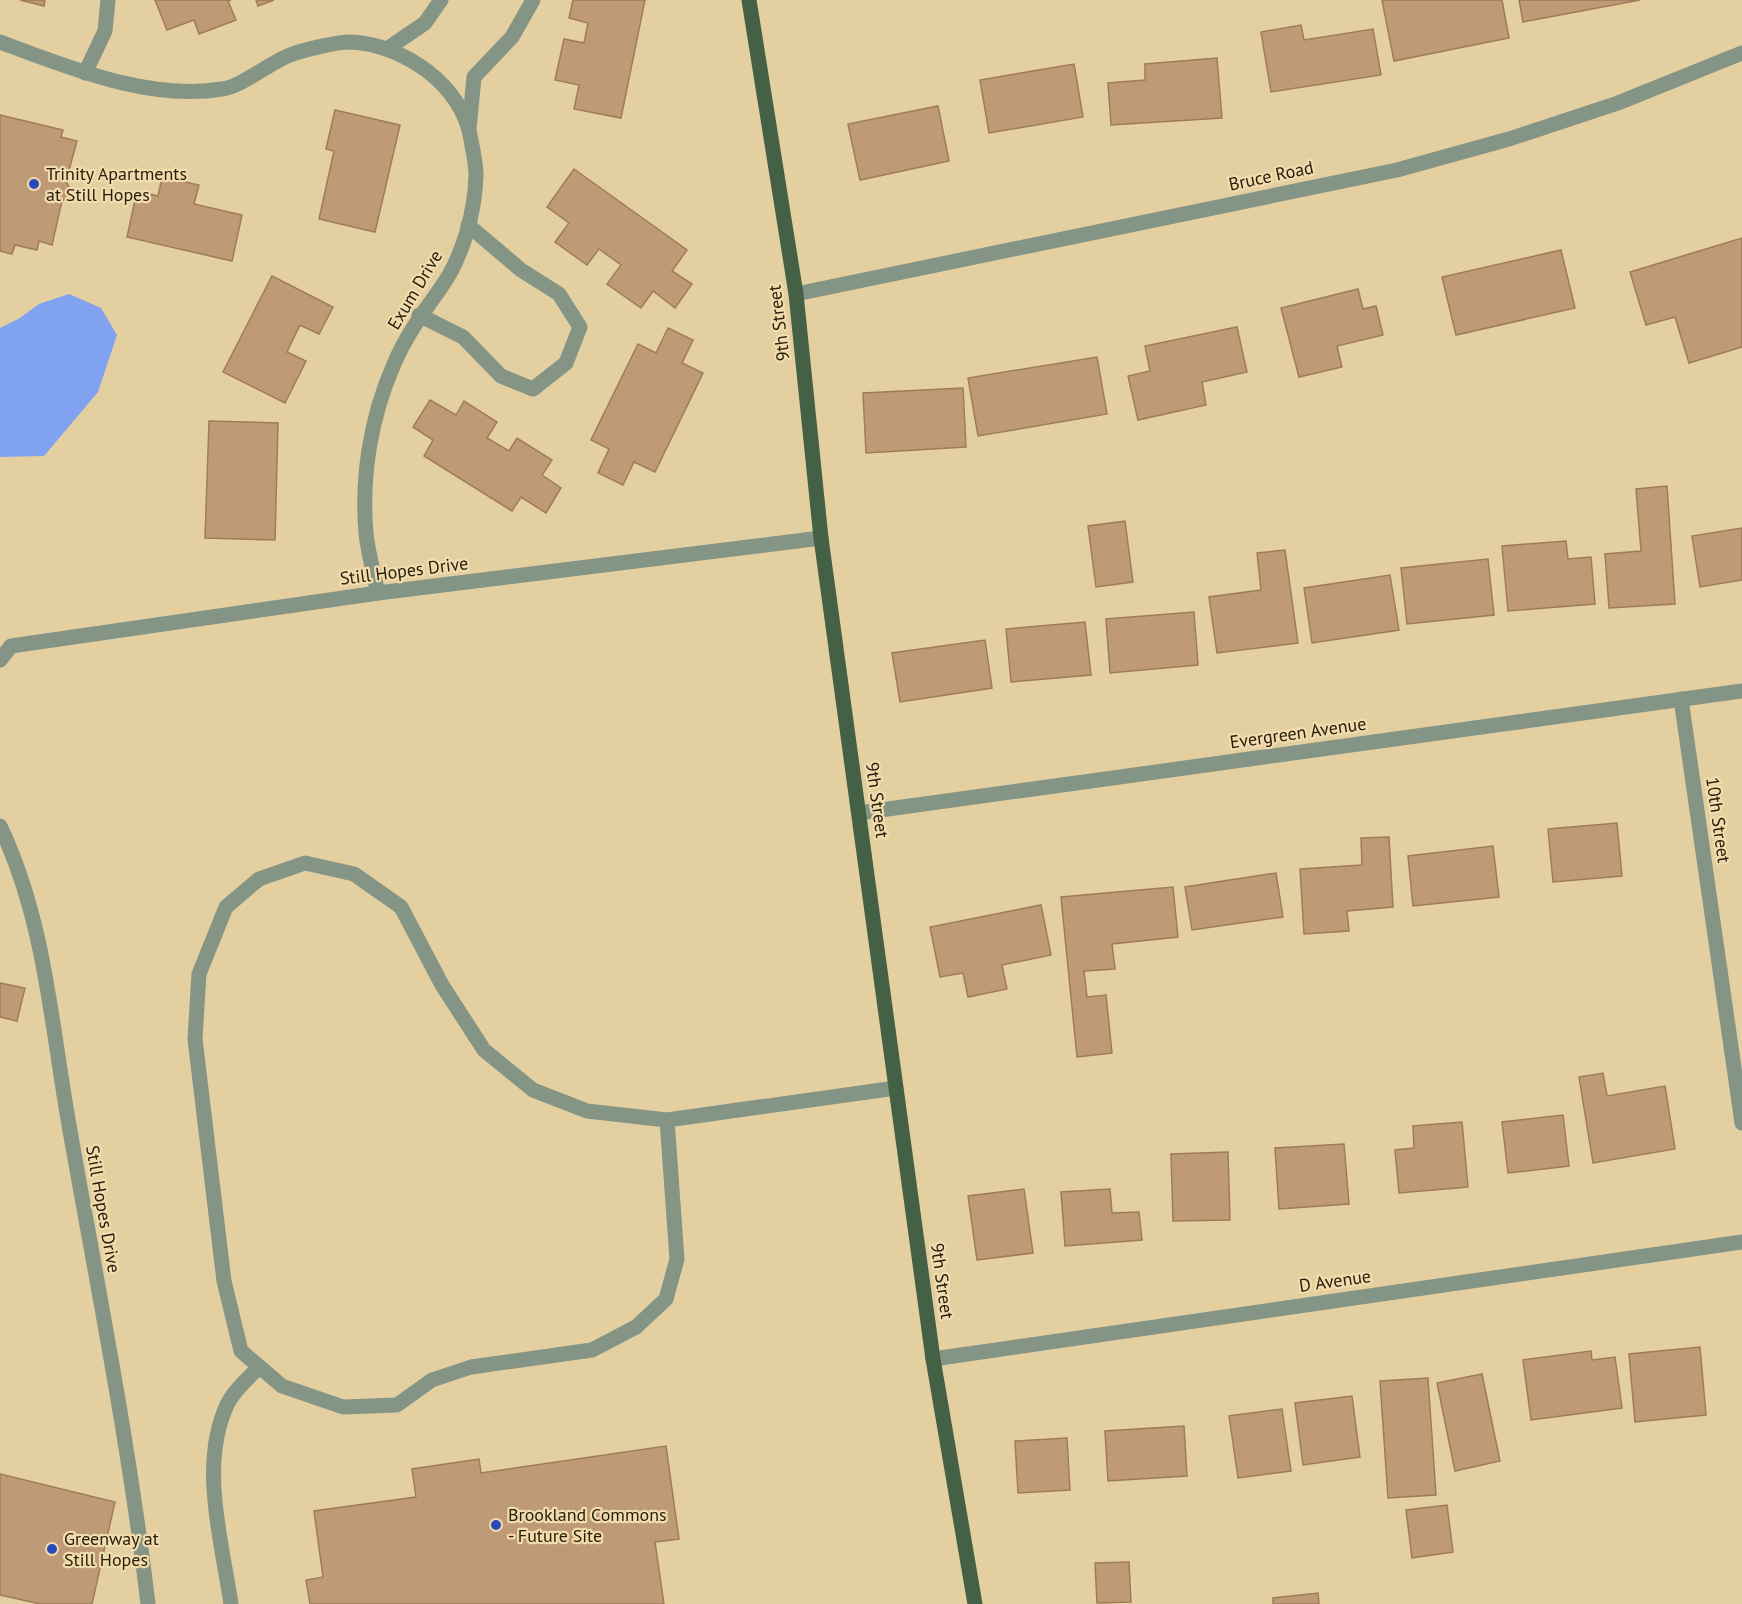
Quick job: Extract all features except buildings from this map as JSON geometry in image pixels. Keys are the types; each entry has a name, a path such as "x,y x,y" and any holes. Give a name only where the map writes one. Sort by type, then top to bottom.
{"main road":[{"name":"9th Street","path":"749,0 796,294 821,538 933,1359 975,1604"}],"street":[{"path":"85,73 105,31 108,0"},
{"path":"387,49 425,23 441,0"},
{"path":"469,129 474,77 512,37 533,0"},
{"name":"Exum Drive","path":"0,42 85,73 114,81 167,90 224,89 291,55 348,42 387,49 423,67 451,94 469,129 476,175 468,225 458,256 448,276 419,315 394,364 375,420 368,459 366,536 378,593"},
{"name":"Bruce Road","path":"796,294 1397,170 1509,139 1618,103 1742,53"},
{"path":"419,315 463,337 501,376 533,389 566,363 580,327 559,294 521,270 468,225"},
{"name":"Still Hopes Drive","path":"0,660 11,646 378,593 821,538"},
{"name":"Evergreen Avenue","path":"859,813 1742,691"},
{"name":"10th Street","path":"1681,699 1742,1123"},
{"name":"Still Hopes Drive","path":"0,826 20,876 39,934 62,1088 122,1425 148,1604"},
{"path":"667,1120 677,1259 666,1299 636,1327 592,1350 471,1367 432,1380 397,1405 343,1407 282,1386 241,1351 224,1281 195,1039 199,974 226,908 259,879 305,863 354,874 400,907 442,986 484,1050 533,1089 587,1111 667,1120 896,1088"},
{"name":"D Avenue","path":"933,1359 1742,1242"},
{"path":"231,1604 215,1495 215,1437 228,1403 260,1367"}],"water":[{"path":"69,294 101,308 117,335 98,392 44,456 0,457 0,328 20,318 39,304"}],"place":[{"name":"Trinity Apartments at Still Hopes","path":"34,184"},
{"name":"Brookland Commons - Future Site","path":"496,1525"},
{"name":"Greenway at Still Hopes","path":"52,1549"}]}
